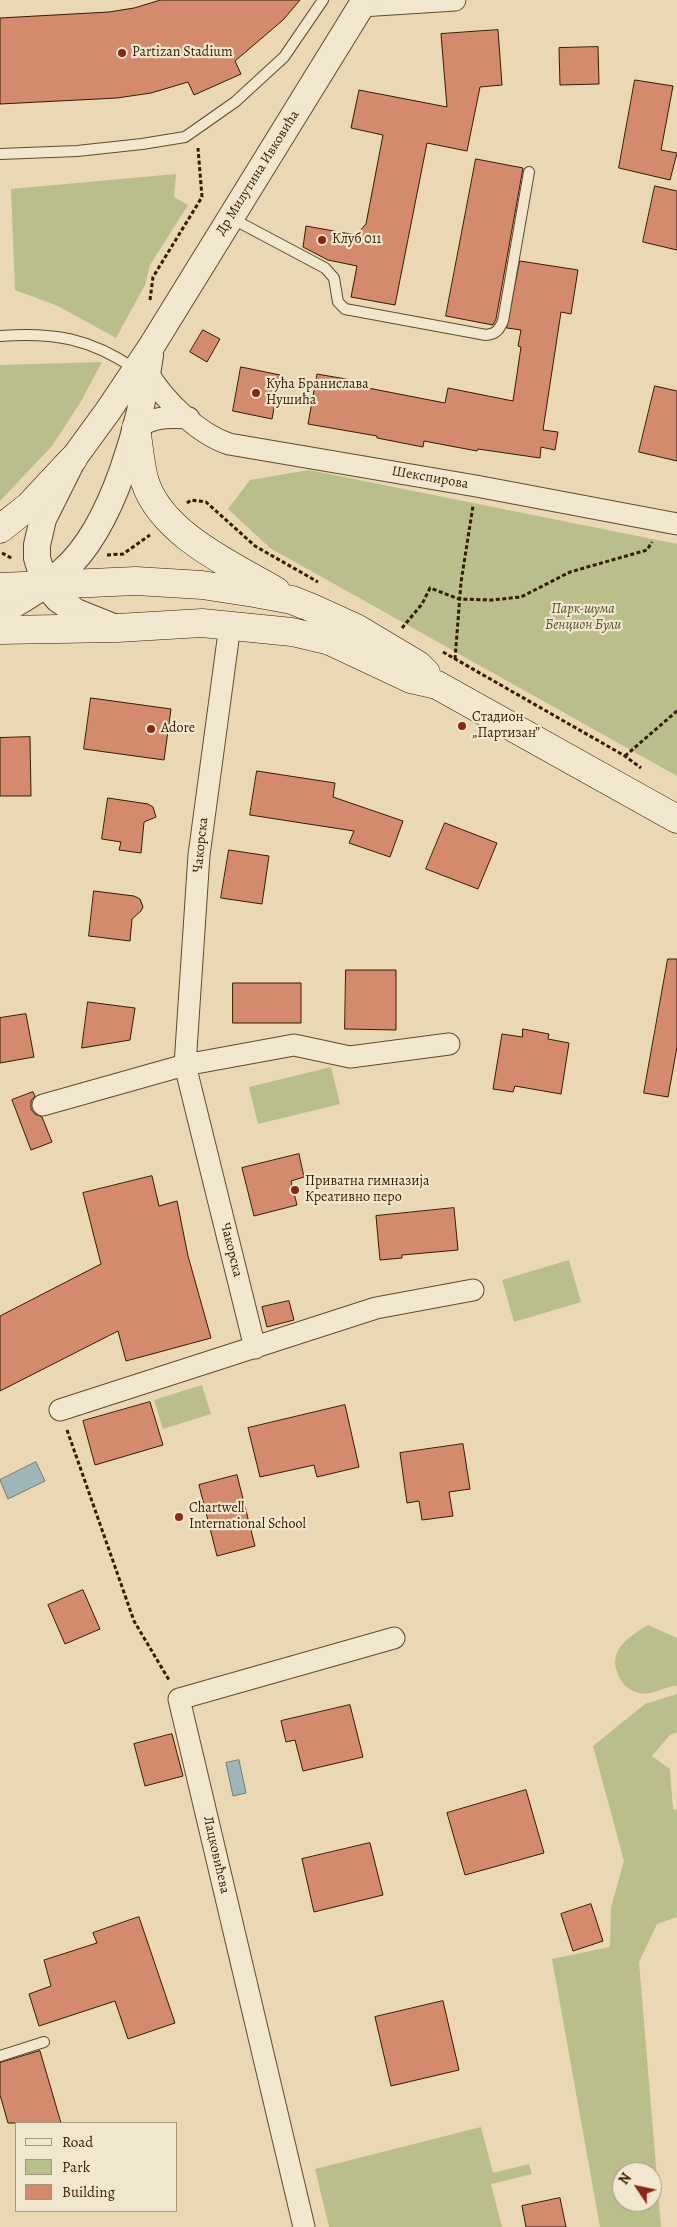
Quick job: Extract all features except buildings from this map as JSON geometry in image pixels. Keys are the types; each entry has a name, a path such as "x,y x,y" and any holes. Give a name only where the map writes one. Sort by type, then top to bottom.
{"main road":[{"path":"136,428 145,482 167,519 220,558 292,600 352,626 391,648 418,665 437,686"},
{"path":"0,529 29,506 73,459"},
{"path":"0,587 136,581 202,585 292,600"},
{"path":"0,630 117,628 202,623 292,632 330,641 411,678 437,686 677,819"}],"street":[{"path":"363,3 455,0"},
{"name":"Др Милутина Ивковића","path":"0,613 45,584 68,566 100,520 116,487 136,428 142,372 151,347 363,3"},
{"name":"Др Милутина Ивковића","path":"117,628 76,612 58,599 45,584 38,558 37,545 41,525 73,459 142,372"},
{"name":"Шекспирова","path":"142,372 166,398 207,434 229,444 476,486 668,523"},
{"path":"136,428 150,420 162,417 189,418"},
{"name":"Чакорска","path":"230,625 199,855 185,1065 255,1348"},
{"path":"43,1105 185,1065 294,1045 350,1058 449,1044"},
{"path":"60,1410 376,1308 473,1290"},
{"path":"180,1700 394,1638"},
{"name":"Лацковићева","path":"180,1700 304,2227"}],"lane":[{"path":"0,154 77,151 186,137 235,102 284,57 323,0"},
{"path":"230,218 324,268 334,278 338,302 345,309 486,335 494,334 500,329 503,321 529,172"},
{"path":"0,336 38,334 66,337 103,350 142,372"},
{"path":"0,2056 44,2042"}],"path":[{"path":"150,303 153,277 202,197 197,129"},
{"path":"455,659 459,600 476,486"},
{"path":"402,629 422,604 430,588 459,600 492,600 521,597 570,572 647,550 668,523"},
{"path":"625,756 677,711"},
{"path":"60,1410 134,1621 180,1700"}],"green space":[{"path":"176,174 174,197 188,205 150,265 145,285 116,338 58,306 15,290 11,189"},
{"path":"102,362 80,403 52,446 0,501 0,365"},
{"name":"Парк-шума Бенцион Були","path":"309,470 677,544 677,776 270,548 228,509 250,480"},
{"path":"331,1067 340,1104 258,1124 249,1087"},
{"path":"569,1260 581,1302 514,1322 502,1280"},
{"path":"202,1385 211,1414 163,1429 154,1400"},
{"path":"648,1625 677,1638 677,1686 647,1694 636,1692 625,1685 619,1677 615,1665 618,1651 622,1645"},
{"path":"677,1694 677,1732 670,1735 652,1756 670,1769 673,1810 677,1809 677,1917 657,1924 639,1962 656,2162 612,2162 612,2212 660,2212 661,2227 600,2227 552,1959 610,1947 611,1907 624,1861 593,1746 645,1704"},
{"path":"481,2127 493,2173 529,2164 532,2174 491,2184 502,2227 329,2227 315,2169"}],"water":[{"path":"36,1462 45,1481 8,1499 0,1480"},
{"path":"239,1760 246,1793 233,1796 226,1763"}],"place":[{"name":"Partizan Stadium","path":"122,53"},
{"name":"Клуб 011","path":"322,240"},
{"name":"Кућа Бранислава Нушића","path":"256,393"},
{"name":"Стадион „Партизан”","path":"462,726"},
{"name":"Adore","path":"151,729"},
{"name":"Приватна гимназија Креативно перо","path":"295,1190"},
{"name":"Chartwell International School","path":"179,1517"}]}
